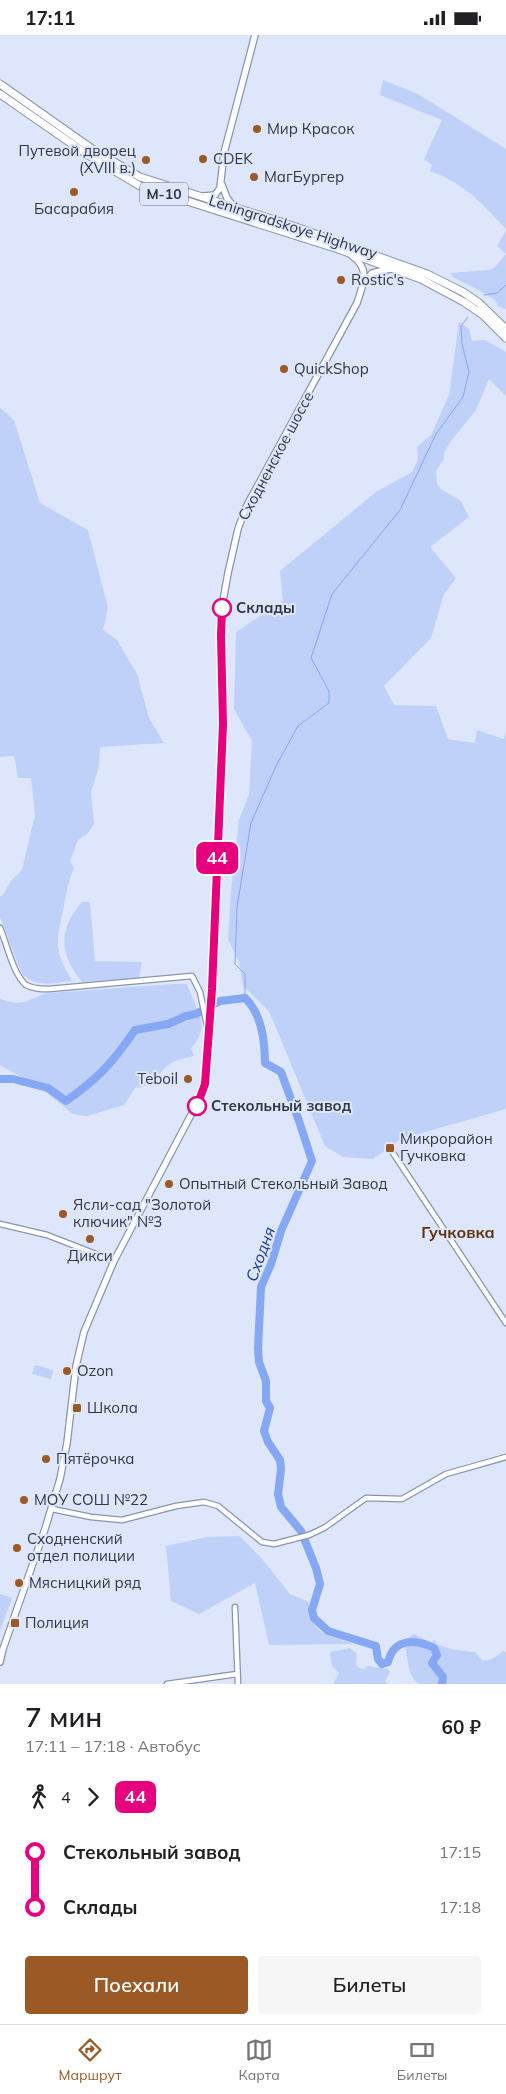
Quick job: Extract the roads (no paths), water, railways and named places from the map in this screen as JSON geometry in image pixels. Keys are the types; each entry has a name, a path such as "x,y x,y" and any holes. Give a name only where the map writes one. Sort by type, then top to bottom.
{"highway":[{"name":"Leningradskoye Highway","path":"0,84 95,151 126,170 156,183 233,206 427,274 479,303 506,329"},
{"name":"Leningradskoye Highway","path":"0,94 88,155 140,186 348,253 421,279 458,298 482,315 506,338"}],"main road":[{"path":"197,195 215,195 218,192 221,183 224,153 255,35"},
{"path":"221,183 227,198 233,206"},
{"name":"Сходненское шоссе","path":"348,253 359,261 364,269 362,289"},
{"name":"Сходненское шоссе","path":"0,1662 1,1652 52,1509 65,1454 79,1353 84,1332 114,1261 200,1101 205,1084 209,1035 207,1017 212,989 223,724 221,636 223,601 238,529 258,484 352,316 362,289 372,273 383,269 393,269"}],"street":[{"path":"0,928 12,962 22,981 34,988 49,989 192,977 200,992 207,1017"},
{"path":"393,1153 506,1323"},
{"path":"0,1224 47,1235 114,1261"},
{"path":"52,1509 91,1517 122,1520 176,1506 204,1502 218,1506 262,1542 274,1544 309,1535 324,1528 366,1498 402,1499 446,1474 506,1457"},
{"path":"235,1607 238,1684"},
{"path":"167,1684 237,1673"}],"waterway":[{"path":"484,295 497,293 506,285"},
{"path":"245,998 245,974 235,964 237,907 251,823 276,766 298,726 329,703 329,691 311,658 332,594 400,510 436,434 463,397 469,372 462,344 461,326 468,317"},
{"name":"Сходня","path":"0,1079 13,1079 48,1088 66,1101 88,1085 105,1069 135,1030 168,1024 196,1014 220,1001 245,998 251,1004 261,1028 265,1063 281,1072 312,1161 281,1231 271,1264 261,1287 258,1349 259,1362 266,1381 266,1401 270,1408 264,1431 268,1442 280,1460 281,1469 278,1494 281,1507 301,1531 316,1568 320,1584 312,1610 314,1618 328,1631 376,1646 378,1659 382,1664 388,1662 395,1648 406,1643 420,1643 434,1648 437,1655 432,1663 443,1677 442,1684"}],"place":[{"name":"Мир Красок","path":"257,129"},
{"name":"CDEK","path":"203,159"},
{"name":"Путевой дворец (XVIII в.)","path":"146,160"},
{"name":"МагБургер","path":"254,177"},
{"name":"Басарабия","path":"74,192"},
{"name":"Rostiс's","path":"341,280"},
{"name":"QuickShop","path":"284,369"},
{"name":"Склады","path":"222,608"},
{"name":"Teboil","path":"188,1079"},
{"name":"Стекольный завод","path":"197,1106"},
{"name":"Микрорайон Гучковка","path":"390,1148"},
{"name":"Опытный Стекольный Завод","path":"169,1184"},
{"name":"Ясли-сад \"Золотой ключик\" №3","path":"63,1214"},
{"name":"Дикси","path":"90,1239"},
{"name":"Ozon","path":"67,1371"},
{"name":"Школа","path":"77,1408"},
{"name":"Пятёрочка","path":"46,1459"},
{"name":"МОУ СОШ №22","path":"24,1500"},
{"name":"Сходненский отдел полиции","path":"17,1548"},
{"name":"Мясницкий ряд","path":"19,1583"},
{"name":"Полиция","path":"15,1623"}],"district":[{"name":"Гучковка","path":"458,1232"}]}
